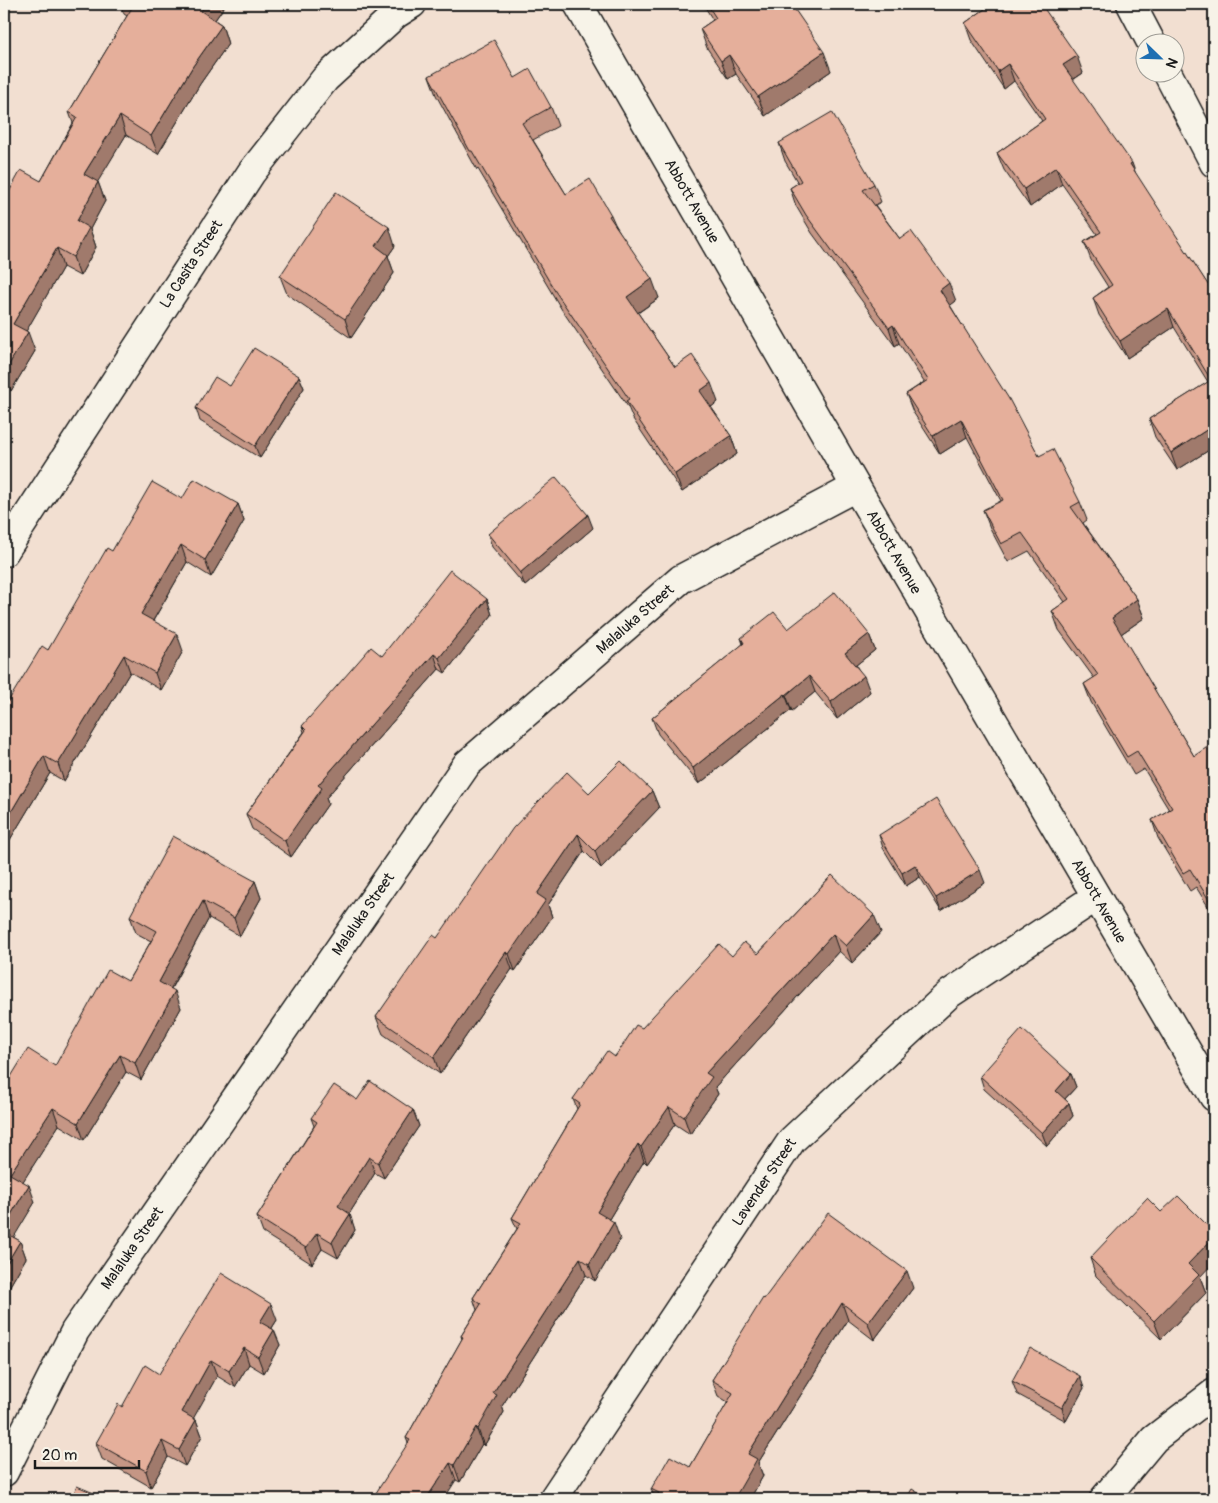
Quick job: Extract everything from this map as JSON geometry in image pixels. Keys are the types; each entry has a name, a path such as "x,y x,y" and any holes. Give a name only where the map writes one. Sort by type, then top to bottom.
{"street":[{"name":"La Casita Street","path":"4,552 250,173 325,79 396,14 412,4"},
{"name":"Abbott Avenue","path":"578,4 856,487 1214,1097"},
{"path":"1131,4 1146,32"},
{"path":"1172,82 1214,163"},
{"name":"Malaluka Street","path":"4,1472 74,1331 467,764 681,579 856,487"},
{"name":"Lavender Street","path":"553,1499 792,1140 949,994 1096,897"},
{"path":"1104,1499 1154,1439 1214,1393"}],"building":[{"path":"129,4 206,4 201,11 222,25 193,66 151,136 120,116 84,174 98,182 77,221 89,228 73,257 57,248 13,324 28,332 4,373 4,201 21,170 41,181 77,117 69,112 133,6"},
{"path":"707,4 791,4 824,52 758,97 729,55 721,61 700,29 716,18"},
{"path":"992,4 1041,4 1077,56 1063,65 1132,163 1130,164 1214,294 1214,433 1211,427 1171,453 1149,419 1211,380 1168,309 1120,341 1093,298 1112,285 1084,242 1101,232 1056,167 1024,189 997,153 1045,119 1008,64 998,71 965,23"},
{"path":"494,40 515,78 530,69 551,107 522,123 566,194 590,179 611,215 609,216 652,279 627,297 675,367 692,355 711,383 700,391 731,436 675,474 626,401 629,399 555,291 472,151 470,151 429,76"},
{"path":"832,112 874,184 863,190 900,239 911,231 949,283 940,290 1009,399 1039,456 1053,449 1080,502 1071,507 1137,599 1112,618 1194,756 1212,744 1214,748 1214,908 1190,869 1183,873 1152,820 1172,808 1137,751 1127,757 1084,684 1098,675 1052,611 1069,599 1022,533 1001,544 983,510 1003,500 961,419 933,436 906,394 928,380 893,325 889,328 806,215 790,188 801,181 779,143"},
{"path":"336,192 389,227 376,246 388,255 345,319 280,276"},
{"path":"254,348 299,376 255,446 196,408 215,377 230,386"},
{"path":"556,477 588,515 520,573 488,534"},
{"path":"194,479 238,504 205,560 181,545 141,614 177,634 155,673 124,655 58,764 44,756 4,824 4,708 42,646 48,650 107,548 112,551 152,482 182,499"},
{"path":"450,570 487,599 439,658 434,654 318,785 322,788 285,841 246,814 306,730 302,726 371,647 382,656"},
{"path":"835,592 869,634 845,653 864,676 831,702 809,676 693,768 652,718 744,643 741,638 774,612 788,629"},
{"path":"621,761 652,791 595,851 578,834 537,894 546,900 509,954 506,952 434,1057 376,1017 433,935 437,938 513,828 567,772 589,793"},
{"path":"936,799 980,870 936,898 915,865 902,873 879,835"},
{"path":"173,836 255,881 234,918 203,901 159,982 175,991 135,1063 120,1055 78,1123 53,1108 10,1174 29,1185 4,1226 4,1088 28,1049 55,1066 108,970 128,981 157,931 130,916"},
{"path":"832,875 874,915 846,946 833,934 706,1073 712,1077 684,1117 669,1107 641,1147 638,1144 597,1212 614,1222 589,1264 580,1258 493,1393 497,1395 478,1429 476,1427 454,1465 450,1463 426,1499 372,1499 410,1440 406,1438 463,1337 461,1336 481,1304 473,1298 521,1223 512,1218 580,1104 573,1099 607,1051 615,1057 636,1025 642,1028 719,944 732,956 744,942 758,954"},
{"path":"1022,1029 1071,1074 1056,1091 1069,1103 1042,1133 980,1076"},
{"path":"370,1081 413,1110 378,1163 369,1157 338,1206 350,1214 332,1242 317,1233 306,1248 257,1217 317,1122 311,1118 334,1085 357,1100"},
{"path":"1178,1196 1214,1232 1214,1237 1188,1264 1199,1275 1154,1321 1090,1258 1147,1198 1161,1212"},
{"path":"828,1213 907,1271 868,1323 842,1303 748,1454 757,1459 734,1499 656,1499 659,1493 651,1489 670,1456 690,1467 733,1393 712,1380 763,1298"},
{"path":"4,1232 20,1241 4,1268"},
{"path":"221,1273 271,1304 260,1322 274,1330 258,1357 244,1348 229,1371 211,1360 182,1412 196,1420 179,1450 162,1441 146,1471 96,1443 118,1404 122,1407 145,1365 159,1374"},
{"path":"1030,1348 1080,1376 1062,1408 1012,1381"},
{"path":"77,1486 108,1499 71,1499"},
{"path":"912,1489 928,1499 906,1499"}]}
